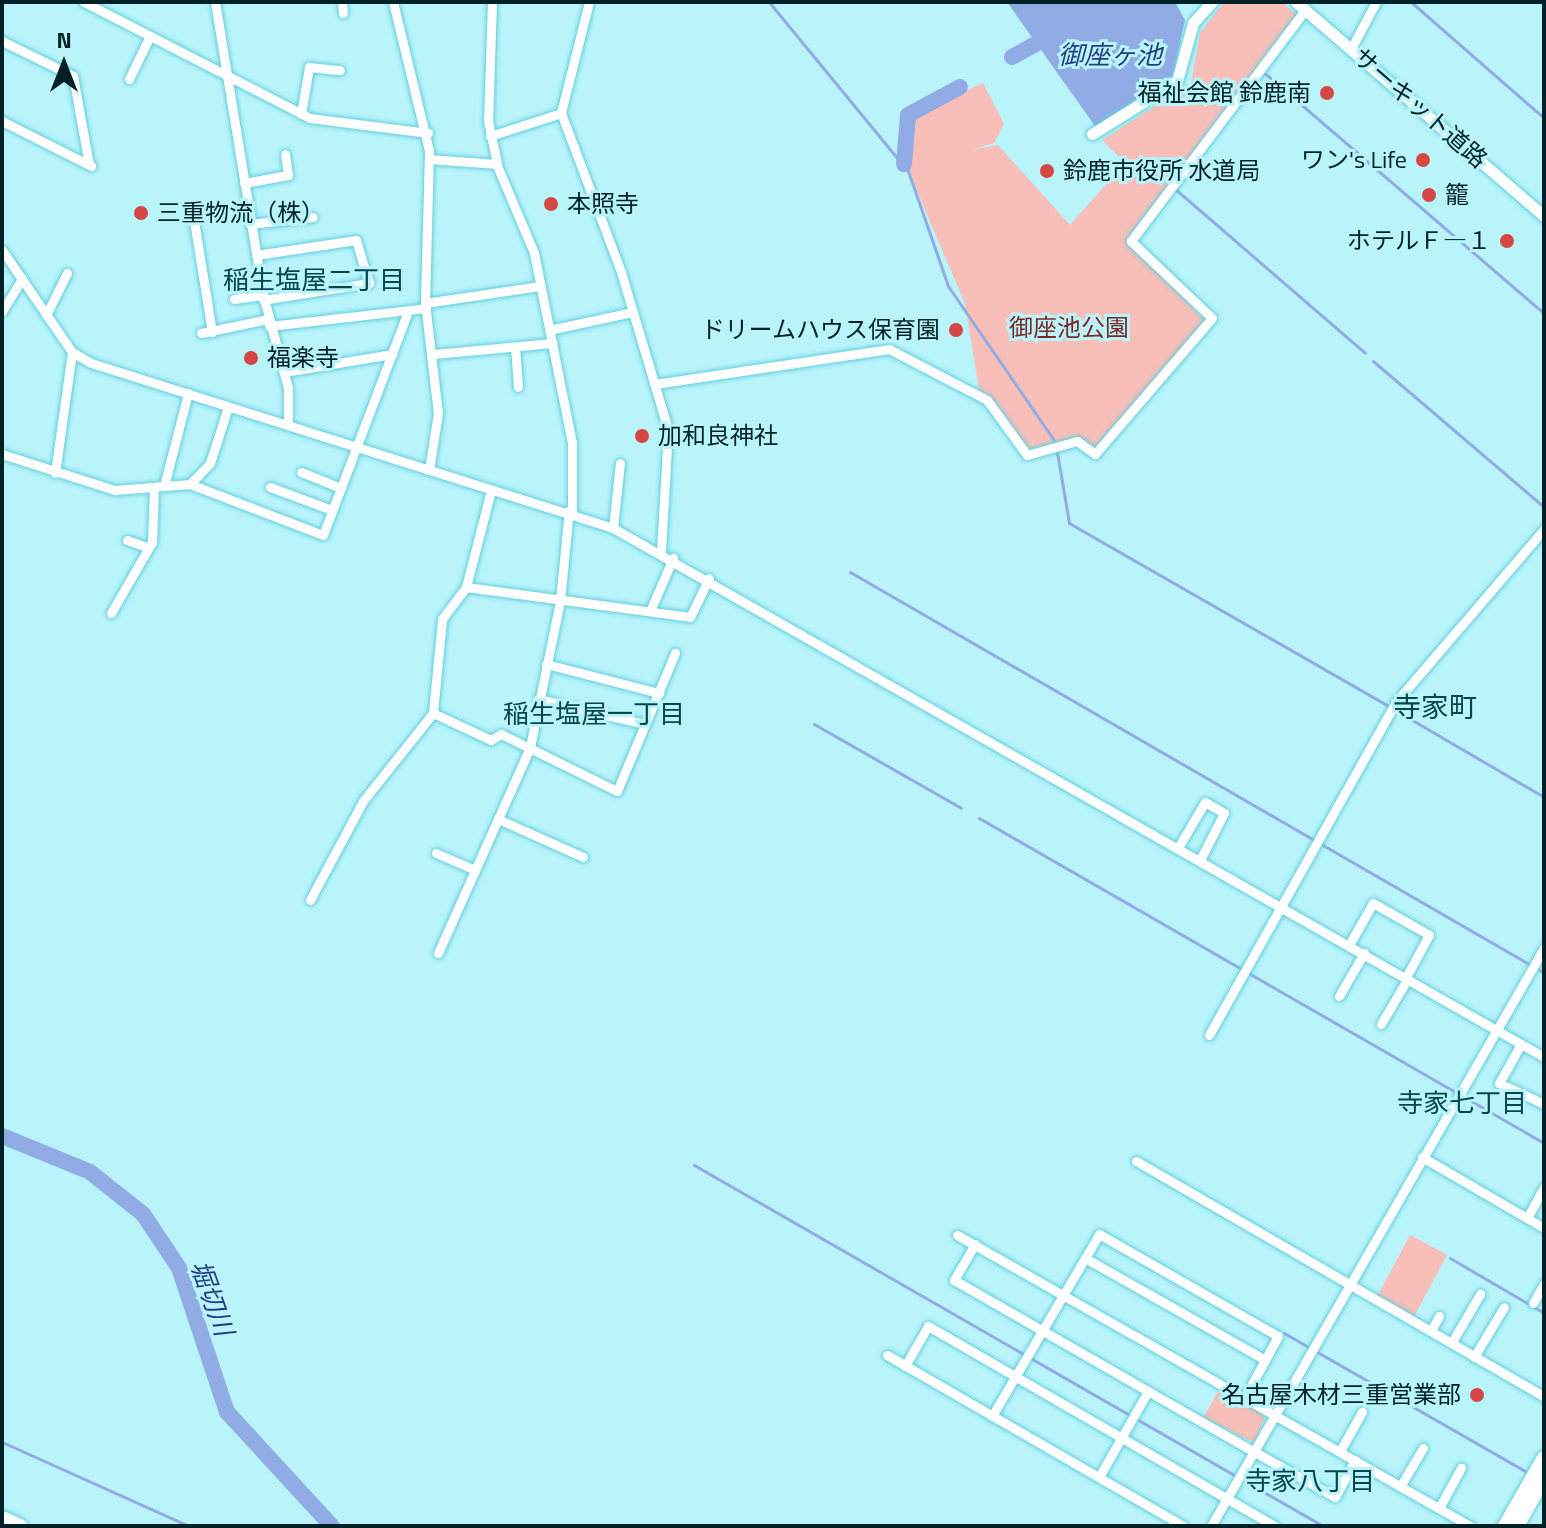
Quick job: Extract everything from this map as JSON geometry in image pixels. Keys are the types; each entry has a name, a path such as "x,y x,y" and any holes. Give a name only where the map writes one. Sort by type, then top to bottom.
{"main road":[{"path":"1505,1526 1544,1458"},
{"path":"1517,1526 1544,1478"},
{"path":"2,1518 20,1526"}],"street":[{"path":"84,2 301,114 428,133"},
{"path":"215,2 263,298 284,372 288,425"},
{"path":"342,2 343,13"},
{"path":"393,2 428,133 426,305 434,354 438,433 429,470"},
{"path":"438,953 530,747 560,601 571,511 572,443 540,286 526,227 497,164 490,136 485,76 492,2"},
{"path":"589,2 561,113 633,312 668,430 661,551"},
{"path":"1092,134 1177,81 1193,23 1212,2"},
{"path":"1351,49 1376,2"},
{"path":"655,384 889,349 987,400 1027,455 1077,441 1095,454 1212,318 1131,241 1300,6"},
{"name":"サーキット道路","path":"1300,6 1544,216"},
{"path":"129,79 150,36"},
{"path":"2,41 73,76 91,166 2,121"},
{"path":"301,114 309,67 340,70"},
{"path":"490,136 561,113"},
{"path":"244,183 288,175 285,154"},
{"path":"429,159 497,164"},
{"path":"212,332 193,215 248,207"},
{"path":"250,224 313,217"},
{"path":"234,299 263,298 369,283 356,240 256,255"},
{"path":"2,250 72,352 228,407 491,490 571,511 613,528 709,578 1544,1057"},
{"path":"46,315 67,273"},
{"path":"2,311 22,279"},
{"path":"201,333 373,310 407,314 426,305 540,286"},
{"path":"549,330 633,312"},
{"path":"2,454 115,490 190,484 323,535 407,314"},
{"path":"434,354 552,343"},
{"path":"515,347 518,387"},
{"path":"55,473 72,352"},
{"path":"284,372 393,354"},
{"path":"111,613 146,547 158,513 159,487 188,393"},
{"path":"190,484 210,463 228,407"},
{"path":"613,528 620,463"},
{"path":"301,472 341,488"},
{"path":"270,487 332,510"},
{"path":"310,900 363,801 433,713 442,619 466,587 491,490"},
{"path":"1209,1035 1393,711 1544,529"},
{"path":"127,540 146,547"},
{"path":"650,611 673,558"},
{"path":"466,587 690,617 709,578"},
{"path":"433,713 491,740 501,734 617,791 675,653"},
{"path":"546,664 659,693"},
{"path":"538,699 645,724"},
{"path":"1179,846 1205,802 1224,813 1201,858"},
{"path":"498,819 583,857"},
{"path":"436,853 475,870"},
{"path":"1349,945 1373,903 1429,935 1381,1024"},
{"path":"1211,1526 1544,948"},
{"path":"1339,996 1364,953"},
{"path":"1521,1044 1499,1083 1544,1104"},
{"path":"1422,1157 1544,1228"},
{"path":"1136,1161 1544,1397"},
{"path":"1527,1218 1544,1187"},
{"path":"992,1416 1099,1234 1278,1336 1245,1397"},
{"path":"957,1235 1470,1526"},
{"path":"975,1244 954,1280 1253,1451 1335,1497 1355,1460"},
{"path":"1085,1258 1265,1360"},
{"path":"1533,1303 1544,1284"},
{"path":"1452,1342 1480,1294"},
{"path":"1474,1357 1504,1307"},
{"path":"1431,1331 1439,1316"},
{"path":"905,1366 928,1326 1275,1526"},
{"path":"887,1355 1183,1526"},
{"path":"1099,1477 1148,1391"},
{"path":"1340,1451 1362,1412"},
{"path":"1401,1485 1423,1448"},
{"path":"1439,1508 1461,1468"}],"green space":[{"name":"御座池公園","path":"1224,2 1282,2 1297,15 1127,239 1206,322 1096,449 1074,438 1030,449 979,390 965,304 905,163 910,116 983,83 1004,124 994,143 971,150 998,145 1070,225 1125,163 1102,140 1191,83 1200,33"},
{"path":"1410,1235 1447,1255 1414,1317 1377,1297"},
{"path":"1220,1388 1266,1414 1255,1443 1203,1418"}],"water":[{"name":"御座ヶ池","path":"1007,2 1175,2 1185,20 1173,76 1095,126"}],"waterway":[{"path":"769,2 908,171 948,286 1054,440"},
{"path":"1411,2 1544,118"},
{"path":"1012,57 1037,43"},
{"path":"1261,70 1544,313"},
{"path":"904,164 908,115 960,87"},
{"path":"1174,188 1365,353"},
{"path":"1373,361 1544,507"},
{"path":"1057,452 1069,523 1389,706"},
{"path":"850,572 1314,840"},
{"path":"1395,710 1544,797"},
{"path":"814,724 961,808"},
{"path":"979,818 1544,1143"},
{"path":"1321,844 1544,973"},
{"name":"堀切川","path":"2,1136 90,1172 143,1214 179,1268 227,1412 332,1526"},
{"path":"694,1165 1323,1526"},
{"path":"1450,1258 1544,1313"},
{"path":"1284,1333 1525,1471"},
{"path":"2,1442 189,1526"}],"place":[{"name":"福祉会館 鈴鹿南","path":"1327,93"},
{"name":"ワン's Life","path":"1423,160"},
{"name":"鈴鹿市役所 水道局","path":"1047,171"},
{"name":"籠","path":"1429,195"},
{"name":"本照寺","path":"551,204"},
{"name":"三重物流（株）","path":"141,213"},
{"name":"ホテルＦ―１","path":"1507,241"},
{"name":"ドリームハウス保育園","path":"956,330"},
{"name":"福楽寺","path":"251,358"},
{"name":"加和良神社","path":"642,436"},
{"name":"名古屋木材三重営業部","path":"1477,1395"}],"district":[{"name":"稲生塩屋二丁目","path":"314,280"},
{"name":"寺家町","path":"1435,707"},
{"name":"稲生塩屋一丁目","path":"594,714"},
{"name":"寺家七丁目","path":"1462,1103"},
{"name":"寺家八丁目","path":"1310,1481"}]}
